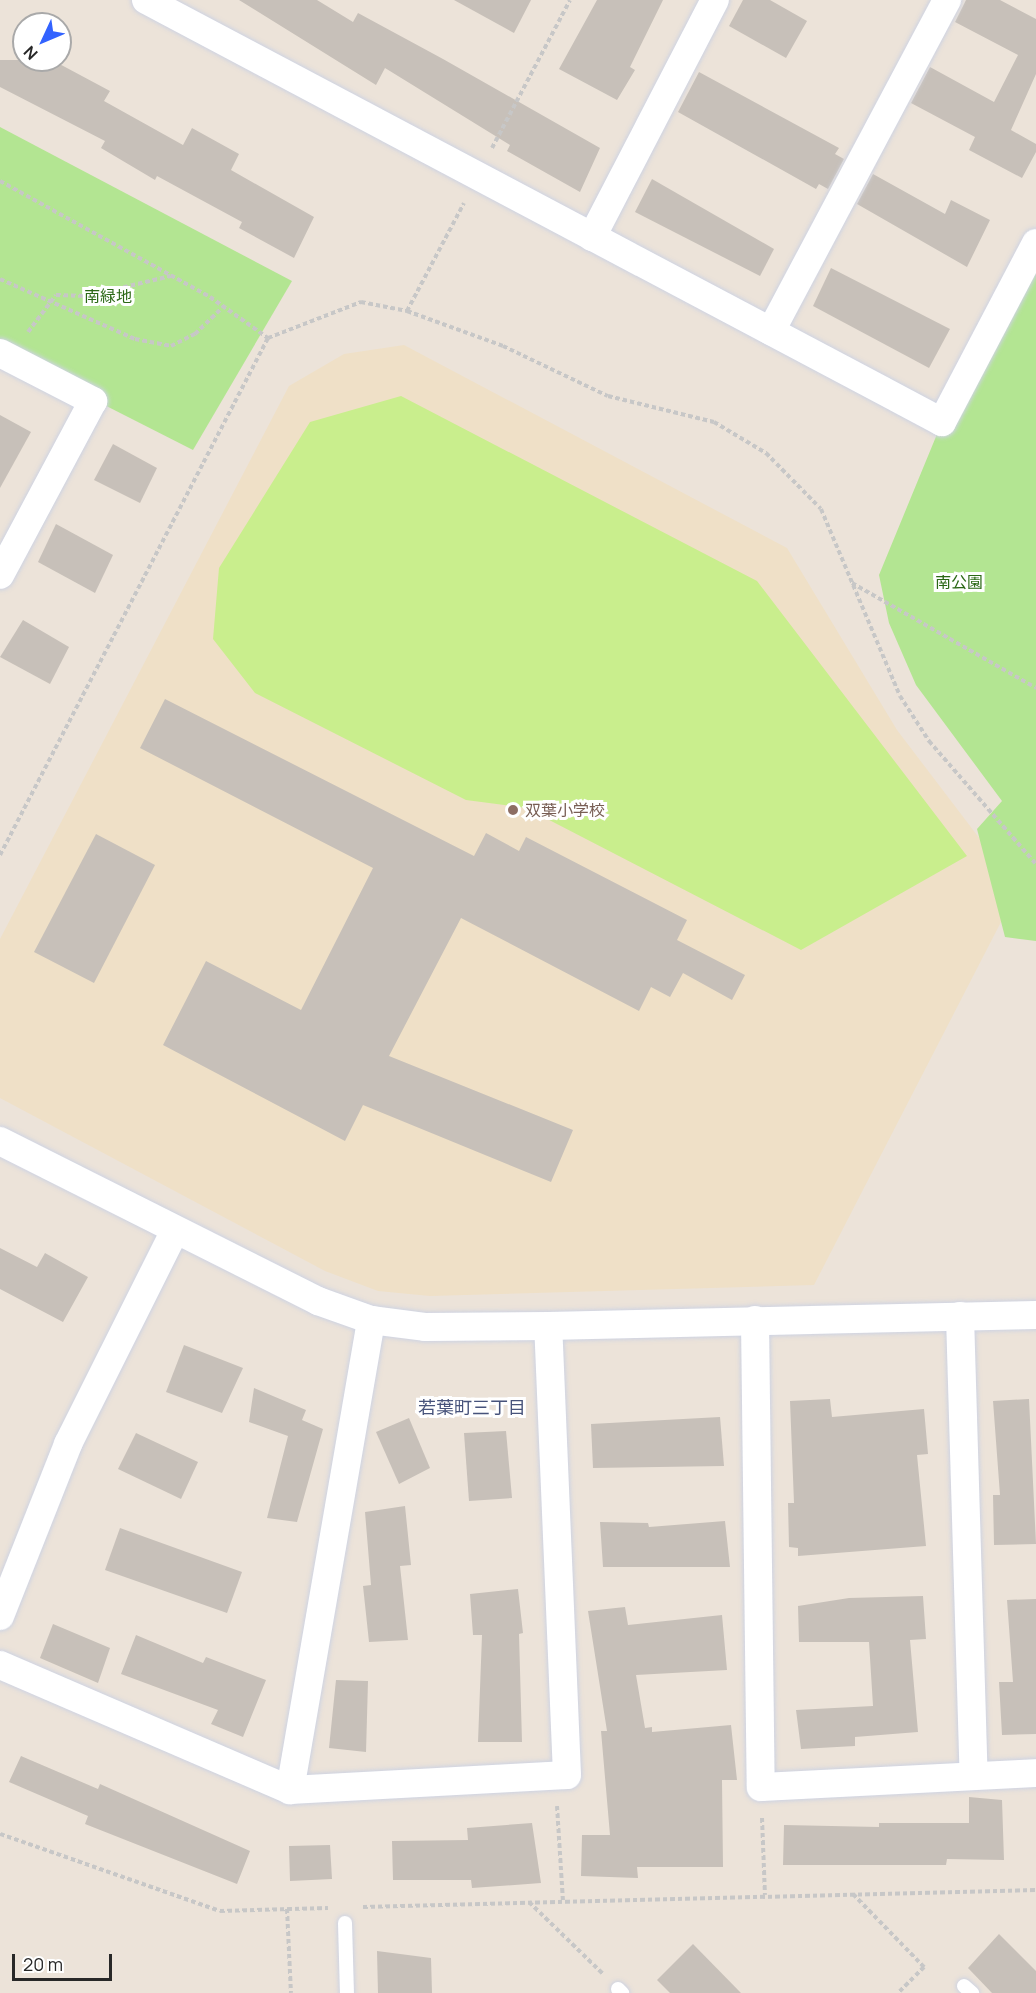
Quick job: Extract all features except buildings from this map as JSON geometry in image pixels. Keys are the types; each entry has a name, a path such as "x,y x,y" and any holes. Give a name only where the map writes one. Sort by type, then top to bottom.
{"street":[{"path":"146,0 942,422 1036,243"},
{"path":"592,237 714,0"},
{"path":"771,331 947,0"},
{"path":"0,575 93,401 4,355"},
{"path":"0,1141 318,1301 371,1320 425,1327 1036,1315"},
{"path":"0,1616 68,1444 176,1230"},
{"path":"960,1316 974,1776"},
{"path":"290,1790 371,1320"},
{"path":"755,1320 761,1787 1036,1773"},
{"path":"0,1665 290,1790 567,1775 548,1326"}],"lane":[{"path":"345,1923 346,1993"}],"path":[{"path":"0,181 172,276 268,338"},
{"path":"4,355 57,295 87,296 172,276"},
{"path":"0,279 50,304 135,339 171,346 195,334 223,307"},
{"path":"0,855 268,338 361,302 407,311 503,346 608,396 714,423 766,453 821,509 900,696 929,741 1036,864"},
{"path":"852,583 1036,688"},
{"path":"555,1776 563,1901"},
{"path":"761,1787 765,1895"},
{"path":"0,1834 220,1911 333,1908"},
{"path":"357,1907 1036,1890"},
{"path":"853,1894 924,1967 898,1993"},
{"path":"529,1902 620,1991"},
{"path":"287,1909 291,1993"}],"shaded area":[{"name":"双葉小学校","path":"404,345 787,548 897,730 1018,889 814,1285 430,1296 378,1291 325,1271 0,1098 0,939 289,386 344,354"}],"green space":[{"name":"南緑地","path":"0,127 292,281 193,450 0,352"},
{"name":"南公園","path":"1036,243 1036,941 1005,937 977,829 1002,801 916,685 889,623 879,575 942,422"},
{"path":"401,396 757,581 967,856 801,950 526,808 466,800 255,693 213,639 219,568 310,422"}],"place":[{"name":"双葉小学校","path":"513,810"}],"district":[{"name":"若葉町三丁目","path":"472,1407"}]}
